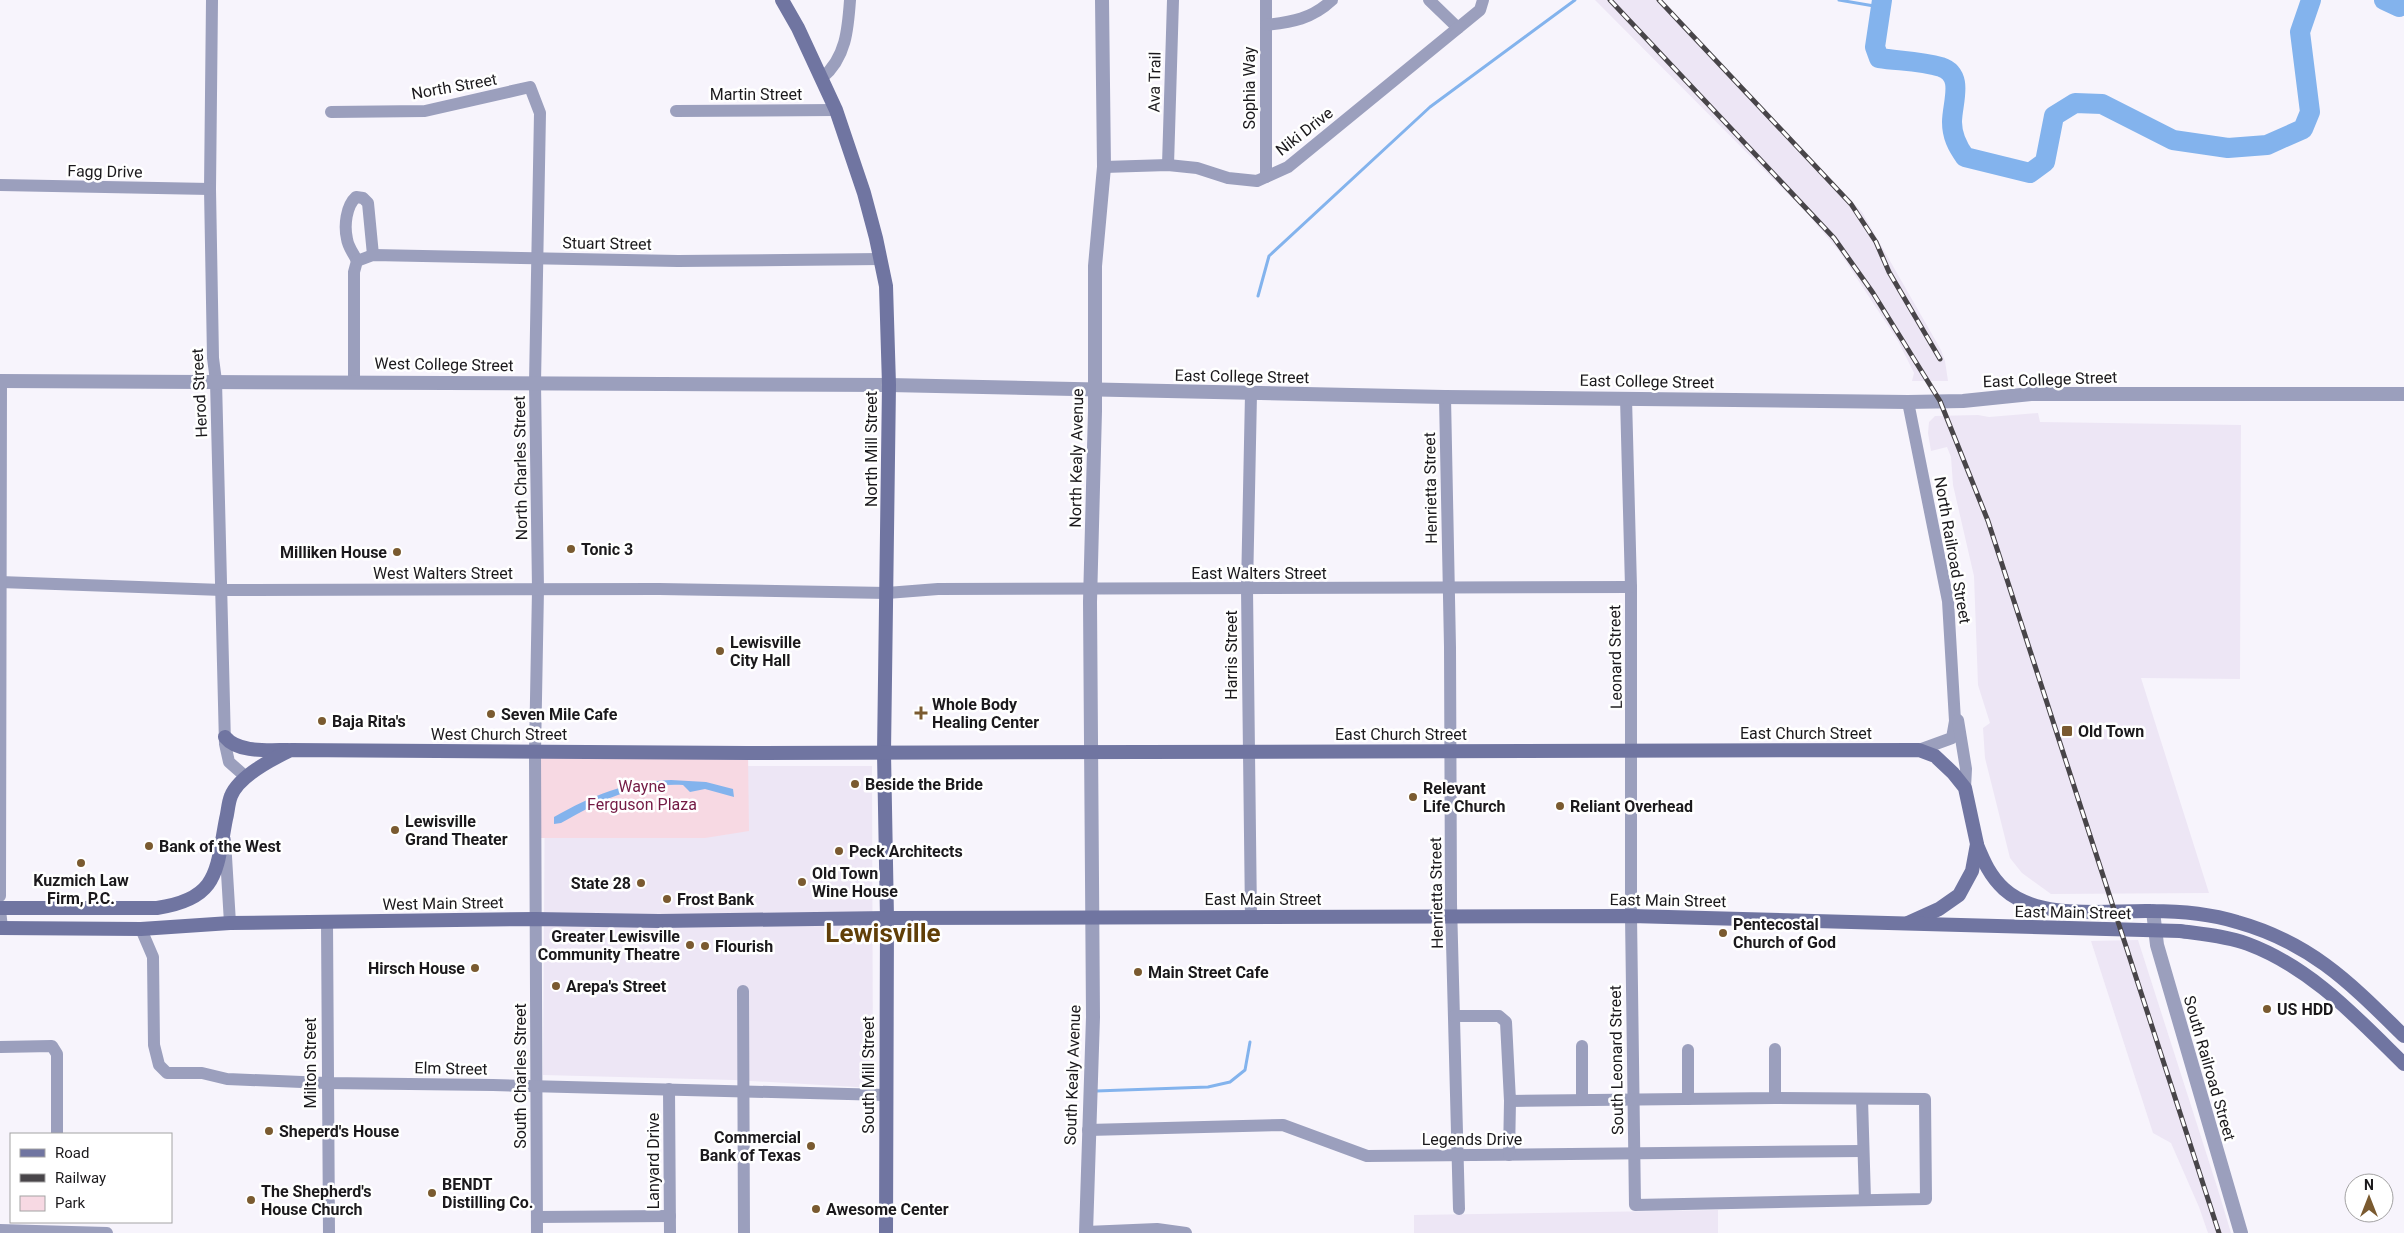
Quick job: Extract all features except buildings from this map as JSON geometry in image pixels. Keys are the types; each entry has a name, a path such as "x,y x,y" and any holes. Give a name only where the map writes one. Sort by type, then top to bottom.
{"main road":[{"name":"North Mill Street","path":"782,0 822,78 836,110 864,193 886,286 888,385 884,753 887,918"},
{"path":"225,736 231,744 243,748 291,750"},
{"name":"West Church Street","path":"0,909 157,908 176,906 204,892 218,864 231,795 246,777 268,761 291,750 884,753"},
{"name":"East Church Street","path":"884,753 1919,750"},
{"name":"North Railroad Street","path":"1905,924 1938,909 1959,895 1972,871 1977,844 1965,788 1953,773 1935,756 1919,750"},
{"name":"East Main Street","path":"1977,844 1987,870 2005,890 2025,902 2051,910 2153,911 2236,921 2281,937 2314,955 2349,981 2404,1036"},
{"name":"East Main Street","path":"887,918 1251,916 1452,918 1631,916 2180,932 2247,944 2307,975 2337,998 2404,1064"},
{"name":"West Main Street","path":"1,928 141,929 230,923 535,919 659,921 887,918"},
{"name":"South Mill Street","path":"886,1233 887,918"}],"street":[{"name":"Herod Street","path":"212,0 210,189 213,358 216,381 225,736 229,762 246,777"},
{"path":"822,78 833,69 842,53 846,37 850,0"},
{"name":"North Kealy Avenue","path":"1093,918 1091,589 1095,390 1095,266 1104,168 1102,0"},
{"name":"Ava Trail","path":"1168,165 1173,0"},
{"name":"Sophia Way","path":"1266,0 1266,177"},
{"path":"1266,25 1292,22 1319,12 1332,0"},
{"path":"1429,0 1458,28"},
{"name":"Niki Drive","path":"1104,168 1168,165 1197,168 1228,178 1257,181 1288,167 1480,10 1483,0"},
{"name":"North Charles Street","path":"522,89 530,87 540,114 535,383 538,589 535,752 535,919"},
{"name":"North Street","path":"331,112 425,111 522,89"},
{"name":"Martin Street","path":"676,111 836,110"},
{"name":"Fagg Drive","path":"0,185 210,189"},
{"path":"354,381 354,283 356,261 347,240 346,232 350,202 356,197 364,198 368,203 373,255"},
{"name":"Stuart Street","path":"356,261 373,255 678,261 881,259"},
{"path":"0,896 1,381"},
{"name":"West College Street","path":"1,381 354,381 888,385"},
{"name":"East College Street","path":"888,385 1251,394 1908,402 1962,401 2031,394 2404,394"},
{"name":"Harris Street","path":"1251,394 1247,589 1251,916"},
{"name":"Henrietta Street","path":"1445,397 1452,918 1459,1209"},
{"name":"Leonard Street","path":"1626,398 1631,587 1631,916"},
{"name":"North Railroad Street","path":"1908,402 1948,601 1954,706 1952,738 1919,750"},
{"name":"West Walters Street","path":"1,582 222,590 538,589 887,593"},
{"name":"East Walters Street","path":"887,593 938,589 1631,587"},
{"name":"North Railroad Street","path":"1954,706 1959,723 1966,769 1965,788"},
{"path":"224,830 230,923"},
{"path":"0,909 1,928"},
{"name":"South Railroad Street","path":"2153,911 2160,954 2241,1233"},
{"name":"South Leonard Street","path":"1631,916 1632,1100 1635,1205 1865,1200"},
{"name":"South Kealy Avenue","path":"1086,1233 1093,1016 1093,918"},
{"name":"South Charles Street","path":"535,919 537,1233"},
{"name":"Milton Street","path":"327,922 326,1083 328,1233"},
{"name":"Elm Street","path":"141,929 153,957 154,1045 158,1065 167,1072 202,1073 227,1079 326,1083 886,1095"},
{"path":"743,991 744,1233"},
{"path":"1454,1016 1499,1016 1506,1022 1510,1101 1509,1155"},
{"path":"0,1047 52,1046 57,1054 57,1133"},
{"path":"1582,1046 1582,1100"},
{"path":"1774,1049 1775,1098"},
{"path":"1688,1050 1688,1099"},
{"name":"Lanyard Drive","path":"669,1089 670,1233"},
{"path":"1510,1101 1775,1098 1862,1098 1925,1099 1926,1199 1865,1200 1862,1151 1862,1098"},
{"name":"Legends Drive","path":"1088,1130 1283,1126 1367,1156 1862,1151"},
{"path":"537,1217 670,1216"},
{"path":"0,1230 56,1227 107,1233"},
{"path":"1086,1233 1156,1229 1186,1233"}],"shaded area":[{"path":"1595,0 1661,0 1862,212 1941,350 1948,381 1912,381 1914,373 1898,341 1839,251 1806,212"},
{"path":"2038,413 2040,422 2241,425 2240,679 2141,678 2209,893 2051,894 2022,873 2010,858 1985,758 1983,728 1990,723 1978,685 1974,576 1953,485 1951,457 1947,447 1931,451 1928,433 1929,422 1935,416 1978,415 1989,417"},
{"path":"545,766 872,766 873,1088 734,1080 543,1075"},
{"path":"2138,940 2231,1233 2208,1233 2199,1207 2171,1143 2153,1133 2091,941"},
{"path":"1718,1210 1718,1233 1414,1233 1414,1215"}],"green space":[{"name":"Wayne Ferguson Plaza","path":"535,753 748,753 749,831 705,838 535,838"}],"water":[{"path":"654,781 706,782 733,789 734,797 705,789 690,792 683,785 649,787 605,800 561,823 554,824 554,817 596,796 624,787"}],"waterway":[{"path":"1258,296 1269,256 1430,107 1575,0"},
{"path":"1839,0 1880,7"},
{"path":"1882,0 1875,47 1879,58 1926,63 1948,71 1953,76 1955,83 1953,132 1957,145 1965,157 2030,173 2045,162 2054,116 2075,103 2102,104 2173,140 2228,148 2267,145 2303,129 2310,112 2300,32 2311,0"},
{"path":"2384,0 2399,7 2404,4"},
{"path":"1096,1091 1208,1087 1230,1082 1245,1070 1250,1042"}],"railway":[{"path":"1610,0 1834,238 1873,293 1940,401 1988,521 2219,1233"},
{"path":"1659,0 1851,204 1876,242 1889,272 1940,359"}],"place":[{"name":"Tonic 3","path":"571,549"},
{"name":"Milliken House","path":"397,552"},
{"name":"Lewisville City Hall","path":"720,651"},
{"name":"Whole Body Healing Center","path":"921,713"},
{"name":"Seven Mile Cafe","path":"491,714"},
{"name":"Baja Rita's","path":"322,721"},
{"name":"Old Town","path":"2067,731"},
{"name":"Beside the Bride","path":"855,784"},
{"name":"Relevant Life Church","path":"1413,797"},
{"name":"Reliant Overhead","path":"1560,806"},
{"name":"Lewisville Grand Theater","path":"395,830"},
{"name":"Bank of the West","path":"149,846"},
{"name":"Peck Architects","path":"839,851"},
{"name":"Kuzmich Law Firm, P.C.","path":"81,863"},
{"name":"Old Town Wine House","path":"802,882"},
{"name":"State 28","path":"641,883"},
{"name":"Frost Bank","path":"667,899"},
{"name":"Pentecostal Church of God","path":"1723,933"},
{"name":"Greater Lewisville Community Theatre","path":"690,945"},
{"name":"Flourish","path":"705,946"},
{"name":"Hirsch House","path":"475,968"},
{"name":"Main Street Cafe","path":"1138,972"},
{"name":"Arepa's Street","path":"556,986"},
{"name":"US HDD","path":"2267,1009"},
{"name":"Sheperd's House","path":"269,1131"},
{"name":"Commercial Bank of Texas","path":"811,1146"},
{"name":"BENDT Distilling Co.","path":"432,1193"},
{"name":"The Shepherd's House Church","path":"251,1200"},
{"name":"Awesome Center","path":"816,1209"}],"district":[{"name":"Lewisville","path":"883,933"}]}
